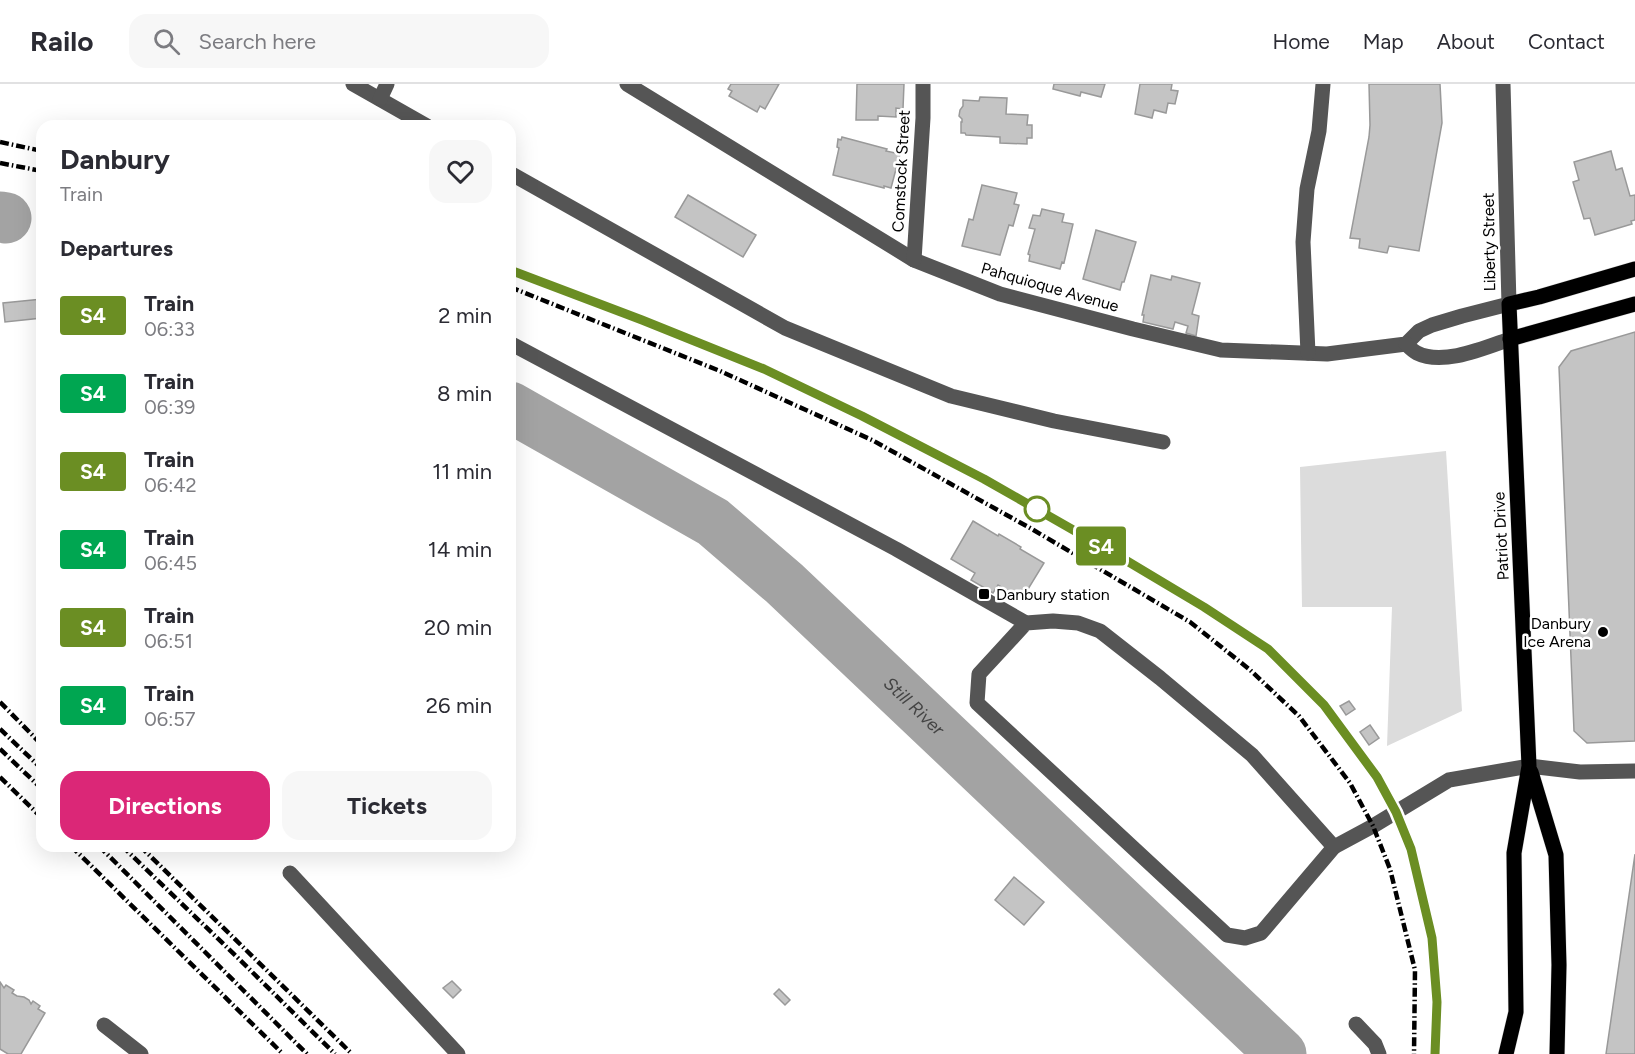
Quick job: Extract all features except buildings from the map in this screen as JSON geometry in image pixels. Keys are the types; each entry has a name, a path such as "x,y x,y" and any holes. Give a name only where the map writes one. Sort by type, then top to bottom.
{"main road":[{"name":"Liberty Street","path":"1509,304 1635,268"},
{"name":"Patriot Drive","path":"1506,1054 1516,1012 1514,853 1529,766 1509,304"},
{"path":"1510,339 1635,304"},
{"name":"Patriot Drive","path":"1529,766 1556,855 1559,965 1557,1054"}],"street":[{"path":"352,84 417,120"},
{"path":"380,99 387,84"},
{"name":"Pahquioque Avenue","path":"627,84 914,260 1000,294 1144,332 1221,350 1327,354 1406,344 1419,331 1432,325 1509,304"},
{"name":"Comstock Street","path":"914,260 923,84"},
{"path":"1308,353 1303,242 1307,189 1318,131 1323,84"},
{"name":"Liberty Street","path":"1503,84 1509,304"},
{"path":"516,176 785,328 951,396 1054,421 1163,442"},
{"path":"1406,344 1418,353 1432,357 1454,357 1510,339"},
{"path":"516,346 896,549 1026,623 1053,621 1078,623 1100,631 1252,755 1334,847"},
{"path":"1026,623 979,674 977,703 1227,935 1245,938 1261,933 1334,847 1449,780 1529,766 1580,772 1635,771"},
{"path":"290,873 459,1054"},
{"path":"104,1024 141,1054"},
{"path":"1356,1024 1375,1044 1379,1054"}],"shaded area":[{"path":"1446,451 1462,711 1387,746 1392,607 1302,607 1300,467"}],"waterway":[{"name":"Still River","path":"0,217 6,218"},
{"name":"Still River","path":"516,410 713,522 784,583 1281,1054"}],"railway":[{"path":"0,142 36,150"},
{"path":"0,163 36,170"},
{"path":"516,272 642,319 763,369 862,416 984,479 1136,566 1268,649 1324,705 1377,777 1396,812 1411,849 1432,938 1437,1002 1435,1054"},
{"path":"516,289 720,371 872,440 1030,528 1190,622 1249,669 1299,716 1350,783 1373,826 1390,869 1415,970 1414,1054"},
{"path":"0,702 36,739"},
{"path":"0,729 36,763"},
{"path":"0,749 36,783"},
{"path":"0,777 36,812"},
{"path":"77,852 283,1054"},
{"path":"105,852 307,1054"},
{"path":"128,852 335,1054"},
{"path":"146,852 352,1054"}],"train":[{"name":"S4","path":"516,272 764,369 862,416 984,479 1117,555 1204,607 1268,649 1324,705 1377,777 1396,812 1411,849 1432,938 1437,1002 1435,1054"}],"place":[{"name":"Danbury station","path":"984,594"},
{"name":"Danbury Ice Arena","path":"1603,632"}]}
